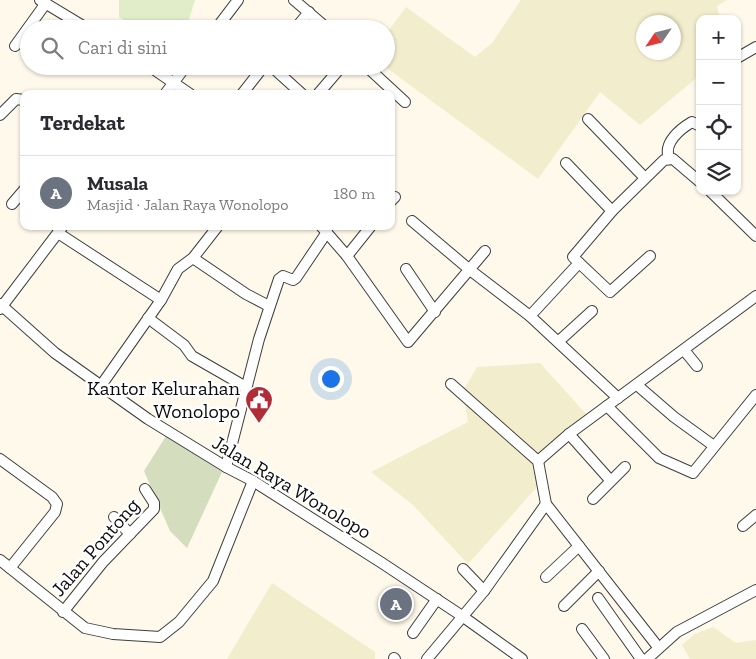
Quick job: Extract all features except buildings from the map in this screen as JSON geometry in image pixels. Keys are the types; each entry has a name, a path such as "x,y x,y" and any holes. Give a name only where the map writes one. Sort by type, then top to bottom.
{"street":[{"path":"225,20 238,0"},
{"path":"294,0 318,20"},
{"path":"31,20 43,1 74,20"},
{"path":"302,20 309,12"},
{"path":"15,46 20,38"},
{"path":"741,56 756,47"},
{"path":"164,75 185,90"},
{"path":"168,90 180,75"},
{"path":"245,90 257,75"},
{"path":"280,75 297,90"},
{"path":"321,90 334,75"},
{"path":"376,75 392,90"},
{"path":"395,93 405,102"},
{"path":"0,115 16,99 20,100"},
{"path":"588,119 644,178"},
{"path":"696,124 692,122 683,128 669,144 667,153 669,158 696,179"},
{"path":"650,256 612,291 607,291 579,263 574,254 644,178 669,158"},
{"path":"566,163 612,211"},
{"path":"12,204 20,195"},
{"path":"714,195 756,236"},
{"path":"412,221 470,270 530,316 618,398"},
{"path":"1,306 61,230 160,300"},
{"path":"100,387 160,300 178,270 194,258 215,230"},
{"path":"226,467 269,306 281,277 296,278 323,230"},
{"path":"326,230 408,342 485,251"},
{"path":"346,256 368,230"},
{"path":"194,258 246,294 269,306"},
{"path":"530,316 579,263"},
{"path":"406,269 435,312"},
{"path":"538,461 569,434 756,296"},
{"name":"Jalan Raya Wonolopo","path":"1,306 100,387 226,467 253,481 437,599 522,659"},
{"path":"559,341 592,311"},
{"path":"148,318 184,345 192,356 246,387"},
{"path":"684,350 697,366"},
{"path":"451,384 538,461 546,504 658,646"},
{"path":"637,385 674,417 714,446"},
{"path":"607,406 659,458 694,472 756,395"},
{"path":"569,434 610,480"},
{"path":"0,459 52,497 57,504 55,512 10,568"},
{"path":"593,499 625,467"},
{"path":"63,612 78,624 95,631 151,637 167,633 213,582 253,481"},
{"name":"Jalan Pontong","path":"0,560 63,612 103,562 154,509 154,503 144,489"},
{"path":"427,659 484,592 546,504"},
{"path":"743,526 756,515"},
{"path":"114,517 130,534"},
{"path":"546,577 579,546"},
{"path":"463,568 484,592"},
{"path":"564,606 599,571"},
{"path":"647,659 658,646 677,632 756,590"},
{"path":"598,598 641,659"},
{"path":"413,632 437,599"},
{"path":"582,629 604,659"}],"shaded area":[{"path":"521,0 727,0 717,6 719,15 696,15 696,78 640,125 600,92 538,179 395,74 395,22 406,7 475,57 492,43"},
{"path":"540,363 587,415 535,462 538,486 468,564 413,505 371,472 468,422 463,391 477,367"},
{"path":"272,583 375,652 375,659 227,659"},
{"path":"713,627 736,643 756,640 756,659 690,659 682,645 695,634"}],"green space":[{"path":"119,0 195,0 189,20 124,20 119,17"},
{"path":"166,436 222,472 187,548 170,531 144,471"}],"place":[{"name":"Kantor Kelurahan Wonolopo","path":"259,424"},
{"name":"Musala","path":"396,604"}]}
